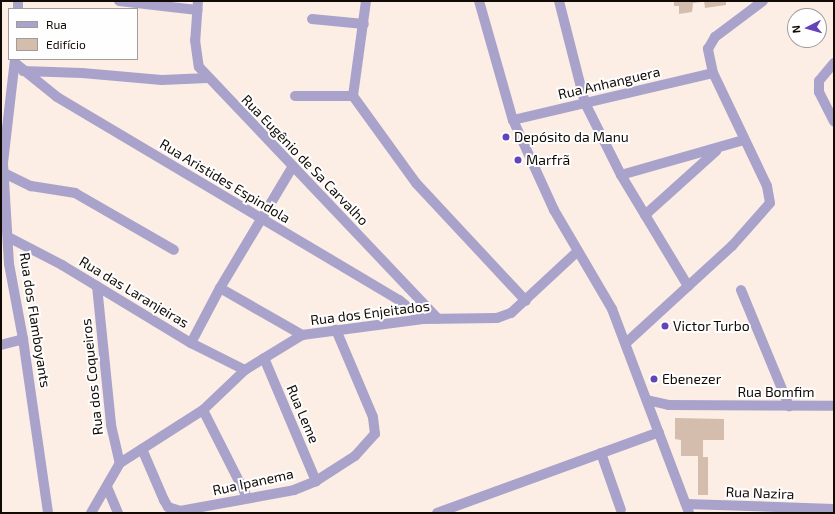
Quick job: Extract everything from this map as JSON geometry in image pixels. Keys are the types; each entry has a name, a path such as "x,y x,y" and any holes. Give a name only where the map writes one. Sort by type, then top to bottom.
{"street":[{"path":"119,1 197,6"},
{"path":"366,1 353,96 416,183 526,301"},
{"path":"479,1 512,120 554,210 612,309 688,508"},
{"path":"559,1 585,103 621,175 688,286"},
{"path":"626,343 732,246 770,203 767,186 713,73 708,49 710,43 763,1"},
{"name":"Rua Eugênio de Sa Carvalho","path":"197,6 195,54 199,67 438,319"},
{"path":"312,19 364,24"},
{"name":"Rua Aristides Espindola","path":"15,61 23,71 57,97 261,220 399,300 423,319"},
{"name":"Rua dos Flamboyants","path":"15,61 4,120 2,162 10,238 5,265 24,339 48,513"},
{"path":"834,63 819,81 819,92 834,121"},
{"path":"23,71 162,80 208,78"},
{"name":"Rua Anhanguera","path":"512,120 713,73"},
{"path":"295,96 353,96"},
{"path":"621,175 744,140"},
{"path":"644,215 719,148"},
{"path":"191,343 220,288 292,166"},
{"path":"4,173 32,186 74,193 174,250"},
{"name":"Rua das Laranjeiras","path":"10,238 98,286 191,343 245,370"},
{"name":"Rua dos Enjeitados","path":"91,513 120,464 142,448 203,410 245,370 302,335 423,319 497,318 511,313 526,301 578,251"},
{"name":"Rua dos Coqueiros","path":"98,286 111,425 120,464"},
{"path":"220,288 302,335"},
{"path":"741,290 789,406"},
{"name":"Rua Ipanema","path":"142,448 164,500 174,510 187,511 247,497 294,490 316,480 355,456 375,434 373,416 336,330"},
{"path":"1,345 24,339"},
{"name":"Rua Leme","path":"264,358 316,480"},
{"name":"Rua Bomfim","path":"647,400 668,405 834,406"},
{"path":"654,420 668,405"},
{"path":"203,410 247,497"},
{"path":"437,513 659,432"},
{"path":"601,453 621,510"},
{"path":"107,487 118,513"},
{"name":"Rua Nazira","path":"688,508 758,510 834,509"}],"building":[{"path":"674,1 701,2 693,3 692,12 679,14 679,6 674,6"},
{"path":"704,1 726,1 726,5 705,8"},
{"path":"675,418 724,419 724,440 703,440 703,457 708,457 708,495 698,495 698,456 681,456 681,440 675,439"}],"place":[{"name":"Depósito da Manu","path":"506,137"},
{"name":"Marfrã","path":"518,160"},
{"name":"Victor Turbo","path":"665,326"},
{"name":"Ebenezer","path":"654,379"}]}
